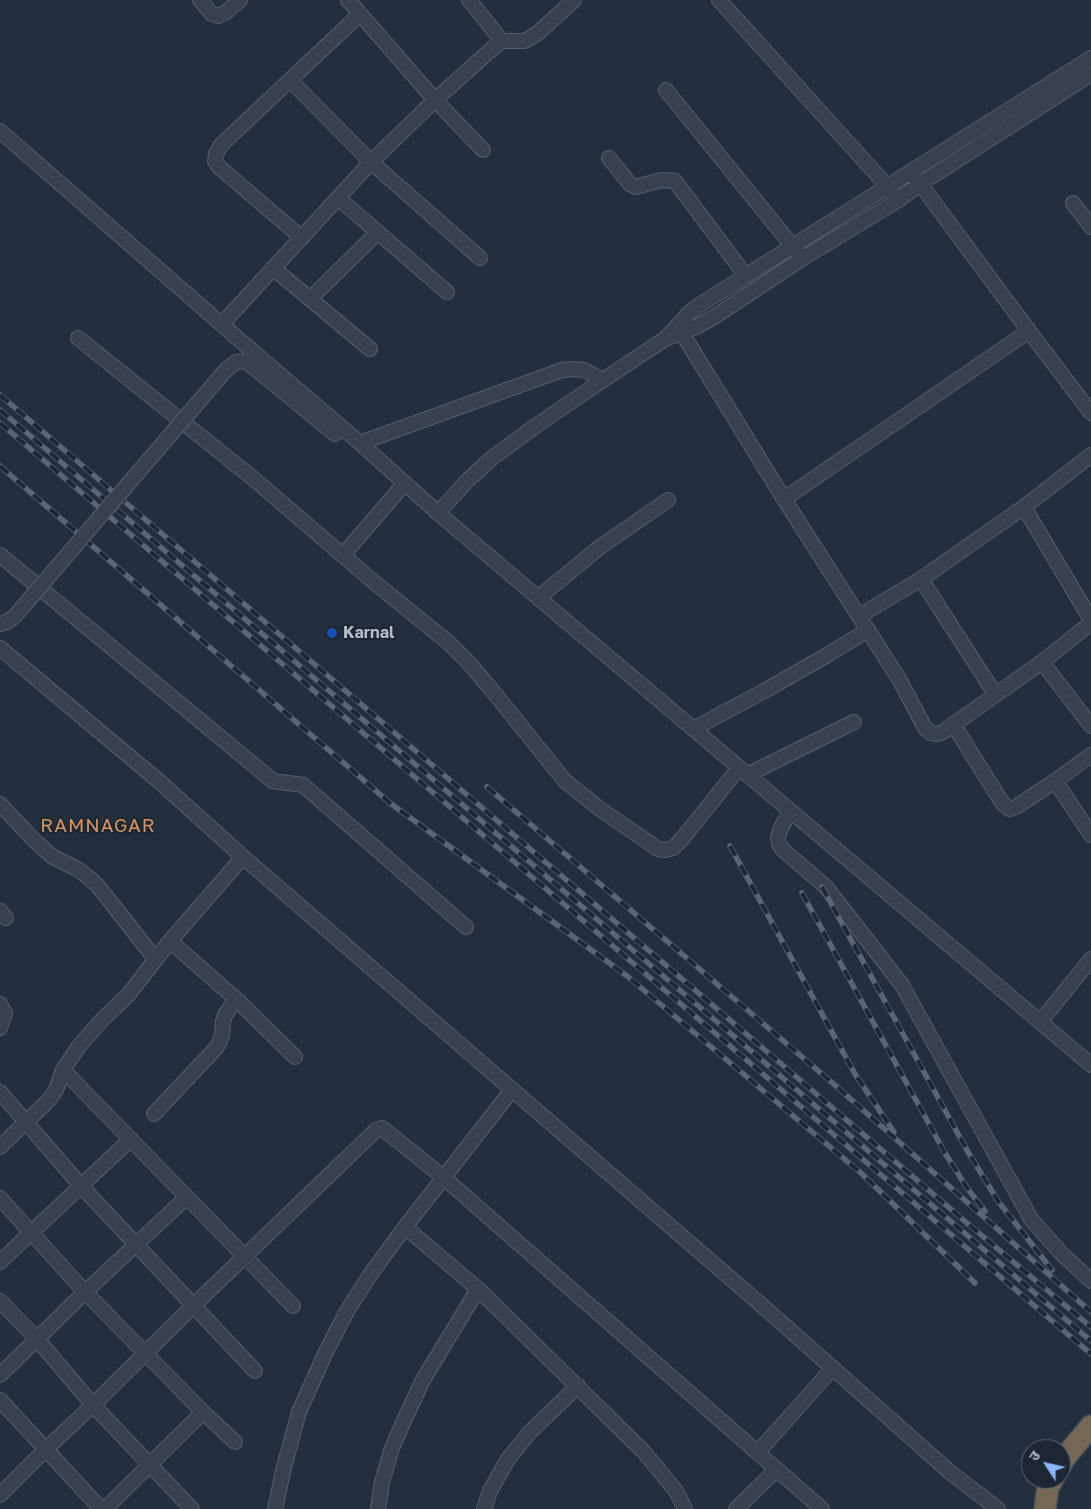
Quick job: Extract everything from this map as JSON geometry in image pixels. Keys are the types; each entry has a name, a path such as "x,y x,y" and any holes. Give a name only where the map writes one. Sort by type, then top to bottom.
{"highway":[{"path":"1071,1450 1091,1426"},
{"path":"1044,1509 1048,1489"}],"street":[{"path":"200,0 212,14 218,16 225,14 240,0"},
{"path":"348,0 435,100 483,150"},
{"path":"469,0 502,41"},
{"path":"719,0 888,187 897,201"},
{"path":"222,324 371,162 435,100 502,41 524,41 530,38 539,32 568,2"},
{"path":"302,238 219,167 215,161 216,154 221,145 360,14"},
{"path":"438,513 467,481 492,458 537,424 665,339 690,312 1091,58"},
{"path":"665,339 714,317 803,258 897,201 920,184 1090,77"},
{"path":"290,80 371,162 480,258"},
{"path":"666,90 803,258"},
{"path":"0,131 438,513 1091,1065"},
{"path":"609,158 630,184 636,187 661,180 675,181 746,276"},
{"path":"911,171 1029,332 1091,412"},
{"path":"338,198 447,292"},
{"path":"1073,203 1090,224"},
{"path":"311,298 378,232"},
{"path":"273,268 370,349"},
{"path":"784,499 1029,332"},
{"path":"682,333 784,499 899,680 925,728 930,733 943,732 1042,662 1091,621 1024,506"},
{"path":"78,338 256,480 456,650 491,689 565,781 583,797 658,849 673,848 743,771 854,722"},
{"path":"0,624 14,617 225,372 236,362 246,361 382,473 399,479"},
{"path":"360,443 562,370 584,370 603,380"},
{"path":"859,616 921,579 1091,456"},
{"path":"343,555 399,479"},
{"path":"538,598 600,547 668,500"},
{"path":"0,555 273,781 303,786 466,927"},
{"path":"921,579 995,694"},
{"path":"693,729 766,690 868,630"},
{"path":"0,648 161,783 243,857 833,1368 951,1473 998,1509"},
{"path":"1042,662 1091,726"},
{"path":"953,724 1003,804 1010,809 1016,807 1091,755"},
{"path":"1055,781 1091,835"},
{"path":"0,804 53,857 79,870 98,886 156,960"},
{"path":"790,811 778,838 782,849 826,887 902,985 1031,1219 1061,1253 1091,1281"},
{"path":"0,1147 49,1100 56,1090 63,1070 90,1032 128,995 170,941 243,857"},
{"path":"170,941 236,999 295,1057"},
{"path":"1040,1022 1088,968"},
{"path":"154,1114 217,1047 222,1036 225,1016 236,999"},
{"path":"0,1004 5,1013 0,1028"},
{"path":"63,1070 293,1306"},
{"path":"274,1509 299,1412 347,1311 370,1274 405,1227 512,1090"},
{"path":"0,1092 81,1186 255,1371"},
{"path":"0,1495 376,1130 382,1128 443,1177 822,1509"},
{"path":"0,1262 131,1139"},
{"path":"0,1375 135,1244 187,1197"},
{"path":"0,1198 85,1292 235,1442"},
{"path":"405,1227 478,1290 644,1452 676,1491 685,1509"},
{"path":"378,1509 382,1482 392,1448 406,1414 423,1380 478,1290"},
{"path":"0,1301 36,1339 93,1405 192,1509"},
{"path":"758,1452 833,1368"},
{"path":"484,1509 490,1491 508,1459 530,1432 578,1386"},
{"path":"0,1400 101,1509"},
{"path":"105,1509 203,1412"},
{"path":"736,1509 777,1469"}],"railway":[{"path":"0,395 1091,1327"},
{"path":"0,410 1091,1341"},
{"path":"0,423 1091,1354"},
{"path":"0,466 390,803 627,976 861,1173 975,1283"},
{"path":"487,787 836,1086 1091,1312"},
{"path":"730,846 855,1074 894,1132"},
{"path":"822,887 968,1152 998,1201 1052,1270"},
{"path":"802,893 945,1153 967,1188 985,1211"}],"place":[{"name":"Karnal","path":"332,633"}],"district":[{"name":"RAMNAGAR","path":"98,826"}]}
